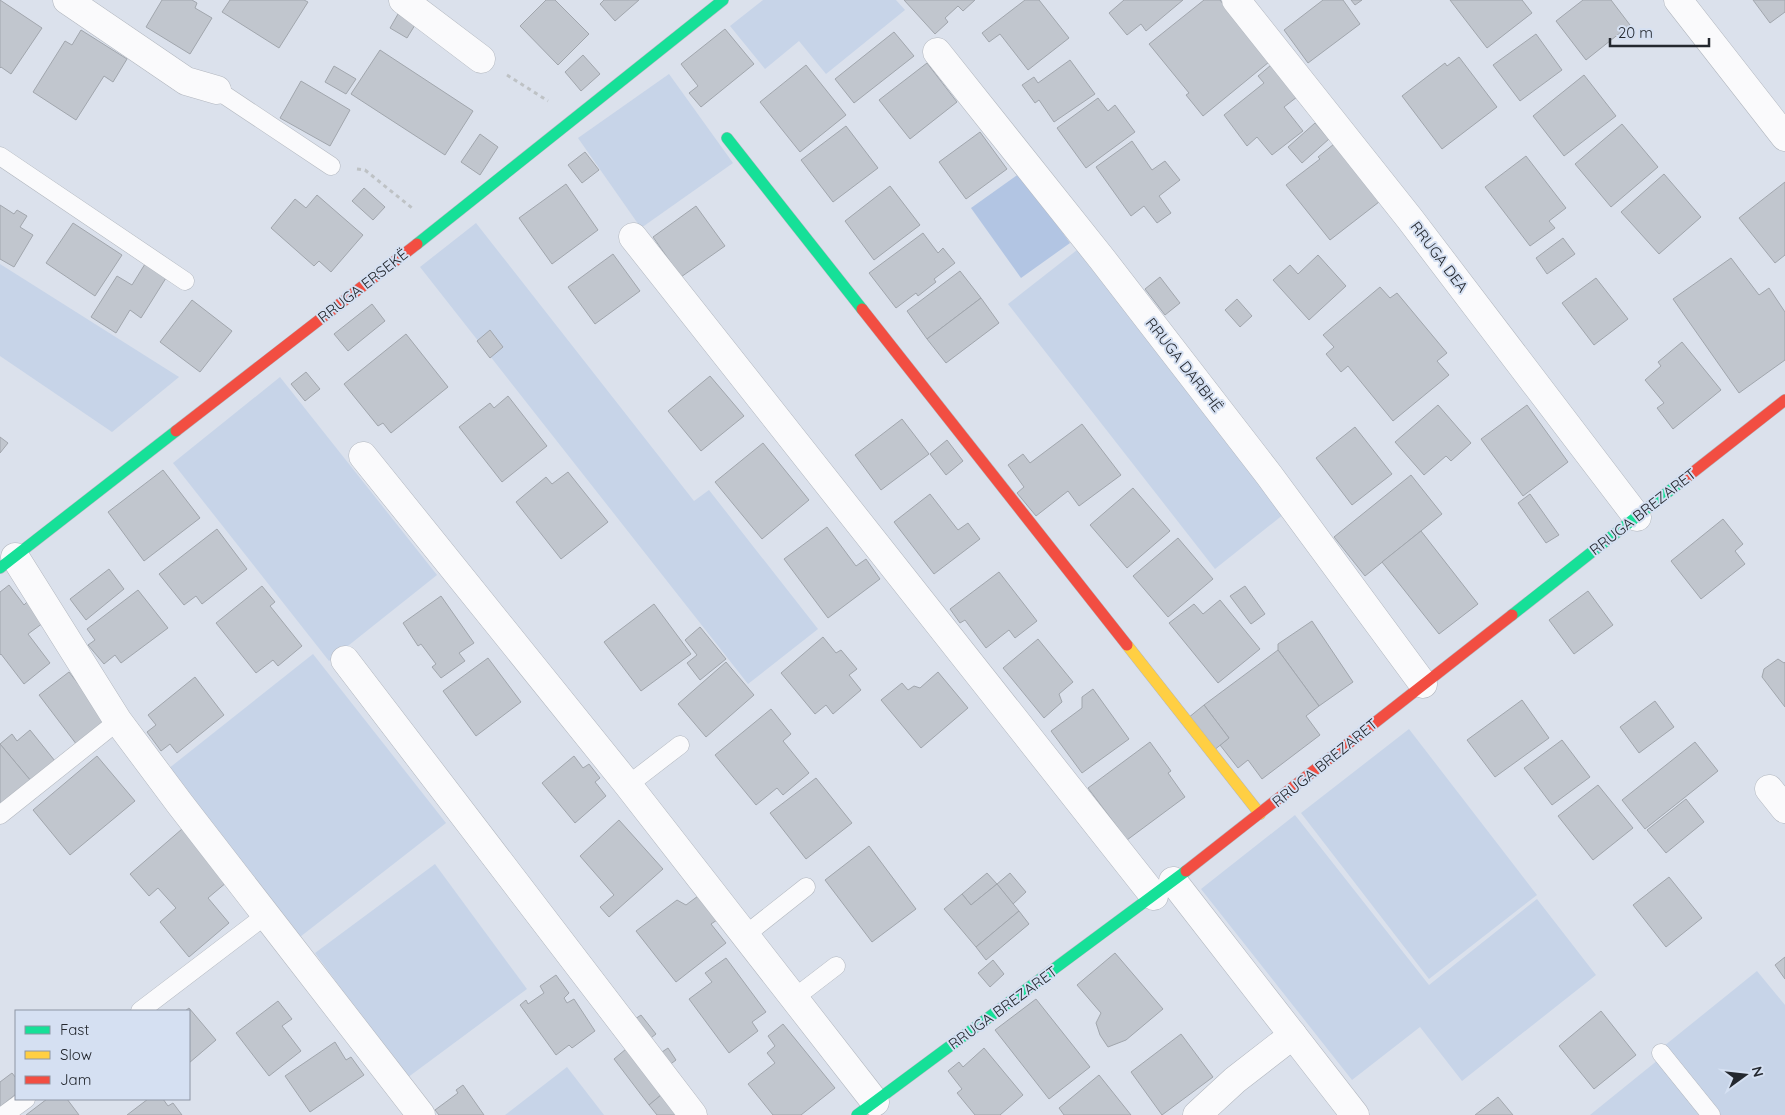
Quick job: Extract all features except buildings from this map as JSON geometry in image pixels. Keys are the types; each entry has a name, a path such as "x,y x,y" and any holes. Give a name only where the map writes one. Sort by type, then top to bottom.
{"street":[{"path":"67,0 186,81 217,90"},
{"path":"403,0 481,59"},
{"name":"RRUGA ERSEKË","path":"8,563 437,228 723,0"},
{"name":"RRUGA DEA","path":"1236,0 1410,219 1637,516"},
{"path":"1678,0 1785,137"},
{"name":"RRUGA DARBHË","path":"937,52 1108,267 1251,452 1423,684"},
{"path":"727,138 1260,814"},
{"path":"633,237 1163,888 1293,1035 1355,1115"},
{"name":"RRUGA BREZARET","path":"866,1109 1260,814 1785,400"},
{"path":"363,456 628,785 794,999 866,1109"},
{"path":"8,563 118,721 421,1115"},
{"path":"345,660 693,1115"},
{"path":"1768,788 1785,810"},
{"path":"1197,1115 1235,1080 1293,1035"}],"lane":[{"path":"217,90 331,166"},
{"path":"0,156 185,280"},
{"path":"0,815 118,721"},
{"path":"628,785 680,745"},
{"path":"744,936 806,887"},
{"path":"141,1010 266,915"},
{"path":"794,999 836,966"},
{"path":"1661,1054 1711,1115"},
{"path":"4,1115 25,1100"}],"path":[{"path":"481,59 575,118"},
{"path":"331,166 364,170 437,228"}],"shaded area":[{"path":"763,0 896,0 905,10 826,74 799,41 765,69 730,26"},
{"path":"669,74 733,163 641,228 578,138"},
{"path":"1020,173 1070,243 1021,278 971,208"},
{"path":"476,223 694,501 709,490 818,629 748,684 420,267"},
{"path":"1077,250 1284,514 1215,569 1008,304"},
{"path":"0,264 179,377 112,432 0,356"},
{"path":"280,377 437,575 329,661 173,463"},
{"path":"313,654 446,823 300,937 168,769"},
{"path":"1409,729 1537,895 1429,979 1301,813"},
{"path":"1295,815 1429,985 1537,899 1596,975 1462,1081 1420,1027 1352,1080 1201,889"},
{"path":"435,864 527,989 407,1078 315,953"},
{"path":"1757,971 1785,1005 1785,1115 1720,1115 1664,1046"},
{"path":"1658,1060 1702,1115 1590,1115"},
{"path":"567,1067 604,1115 505,1115"}],"traffic: fast":[{"path":"417,244 723,0"},
{"path":"727,138 862,309"},
{"path":"0,568 176,431"},
{"path":"1512,615 1687,477"},
{"path":"857,1115 1186,871"}],"traffic: slow":[{"path":"1127,645 1260,814"}],"traffic: jam":[{"path":"176,431 417,244"},
{"path":"862,309 1127,645"},
{"path":"1687,477 1785,400"},
{"path":"1186,871 1512,615"}]}
